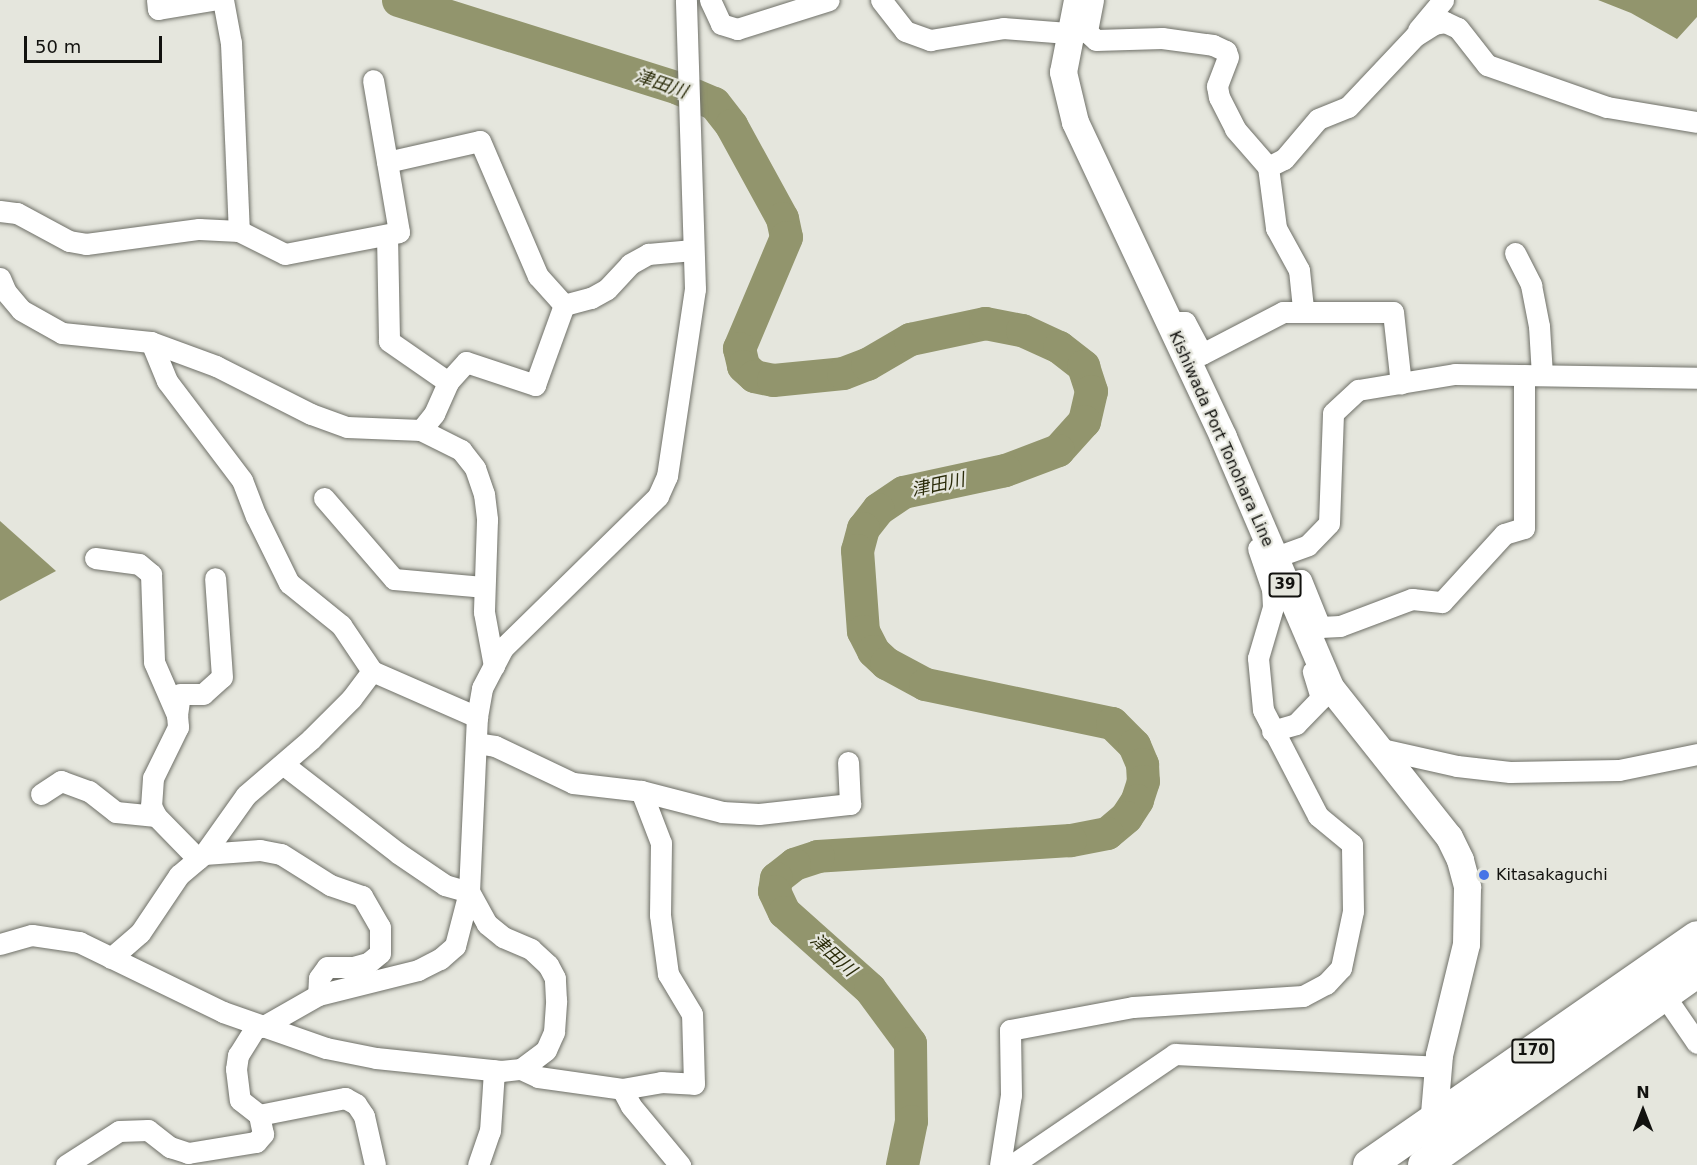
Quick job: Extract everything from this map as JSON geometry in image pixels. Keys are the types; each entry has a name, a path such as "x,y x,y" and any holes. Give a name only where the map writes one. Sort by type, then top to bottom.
{"highway":[{"name":"170","path":"1369,1165 1697,937"},
{"name":"170","path":"1429,1163 1697,972"}],"main road":[{"name":"Kishiwada Port Tonohara Line","path":"1077,0 1068,33 1063,72 1074,122 1170,322 1330,687 1449,837 1467,887 1466,944 1437,1066 1429,1163"}],"street":[{"path":"156,0 158,9 212,0"},
{"path":"223,0 231,43 239,231"},
{"path":"66,1165 119,1131 148,1130 170,1147 188,1153 256,1142 263,1134 259,1115 240,1100 236,1069 238,1055 259,1026 318,994 418,970 440,959 455,946 469,892 477,717 482,688 503,648 658,496 667,476 693,300 686,0"},
{"path":"710,0 721,24 737,29 829,0"},
{"path":"881,0 905,32 930,40 1003,28 1068,33"},
{"path":"1093,0 1087,32 1096,40 1162,38 1213,45 1226,51 1228,57 1217,86 1220,97 1235,129 1268,167 1276,228 1299,270 1303,309"},
{"path":"1268,167 1284,159 1318,119 1348,107 1415,36 1422,20 1443,0"},
{"path":"1415,36 1445,22 1458,28 1487,65 1607,107 1697,122"},
{"path":"0,211 17,213 69,241 86,244 200,229 239,231 285,254 399,232 373,80"},
{"path":"387,162 480,141 538,276 564,305"},
{"path":"387,235 389,341 448,382"},
{"path":"564,305 591,298 607,289 630,264 648,254 693,250"},
{"path":"1284,583 1301,580 1320,627 1340,626 1412,599 1442,602 1504,534 1524,528 1533,375 1539,326 1531,285 1515,253"},
{"path":"0,278 6,292 21,310 51,329 62,333 151,342 216,366 311,414 348,427 421,430 461,450 475,468 484,494 487,520 483,586 494,666"},
{"path":"421,430 434,414 448,382 466,362 535,385 564,305"},
{"path":"1170,322 1185,322 1202,354 1283,312 1303,309 1393,312 1401,384"},
{"path":"151,342 167,381 242,480 256,516 289,583 341,625 372,671 477,717"},
{"path":"1273,558 1308,545 1329,523 1333,413 1358,390 1455,374 1697,378"},
{"path":"324,498 394,579 483,586"},
{"path":"1000,1165 1011,1095 1010,1030 1133,1007 1303,996 1326,984 1341,968 1353,911 1352,844 1318,816 1272,731 1258,682 1261,637 1272,607 1272,589 1255,540 1259,524"},
{"path":"95,558 139,564 150,574 154,662 177,716"},
{"path":"216,578 222,676 203,694 180,694 178,727 153,778 151,806 156,816 201,857 260,850 281,854 330,885 362,896 380,927 380,953 368,963 353,967 327,967 319,978 318,994"},
{"path":"1272,731 1296,724 1321,698 1312,667 1316,657"},
{"path":"111,958 140,933 179,875 201,857 246,795 283,764 351,699 372,671"},
{"path":"476,743 495,746 573,783 641,790 722,812 786,814 850,804 848,762"},
{"path":"1377,748 1457,766 1510,772 1619,770 1697,754"},
{"path":"283,764 398,853 445,885 469,892 487,924 503,937 531,950 548,965 555,978 554,1032 546,1050 521,1069"},
{"path":"41,794 61,781 88,791 98,802 116,812 156,816"},
{"path":"0,944 32,935 58,936 259,1026 376,1058 494,1070 521,1069 538,1077 622,1089 661,1082 694,1084 692,1014 668,974 660,915 661,843 641,790"},
{"path":"1664,995 1697,1042"},
{"path":"1012,1165 1175,1054 1437,1066"},
{"path":"478,1165 490,1131 494,1070"},
{"path":"622,1089 631,1106 680,1165"},
{"path":"259,1115 345,1098 356,1104 364,1116 375,1165"}],"shaded area":[{"path":"1598,0 1697,0 1697,17 1677,39 1631,13"},
{"path":"0,521 56,571 0,601"}],"waterway":[{"name":"津田川","path":"398,0 678,88 714,103 731,125 782,218 786,237 739,348 743,366 754,376 773,380 843,373 867,364 910,339 985,323 1022,330 1059,347 1083,366 1091,391 1084,421 1058,450 1005,470 903,492 878,509 863,528 857,550 863,631 873,651 886,663 925,684 1112,723 1134,745 1142,764 1143,781 1137,800 1126,817 1107,833 1070,840 818,856 794,864 776,878 774,891 784,912 870,989 910,1043 911,1121 902,1165"}],"place":[{"name":"Kitasakaguchi","path":"1484,875"}]}
